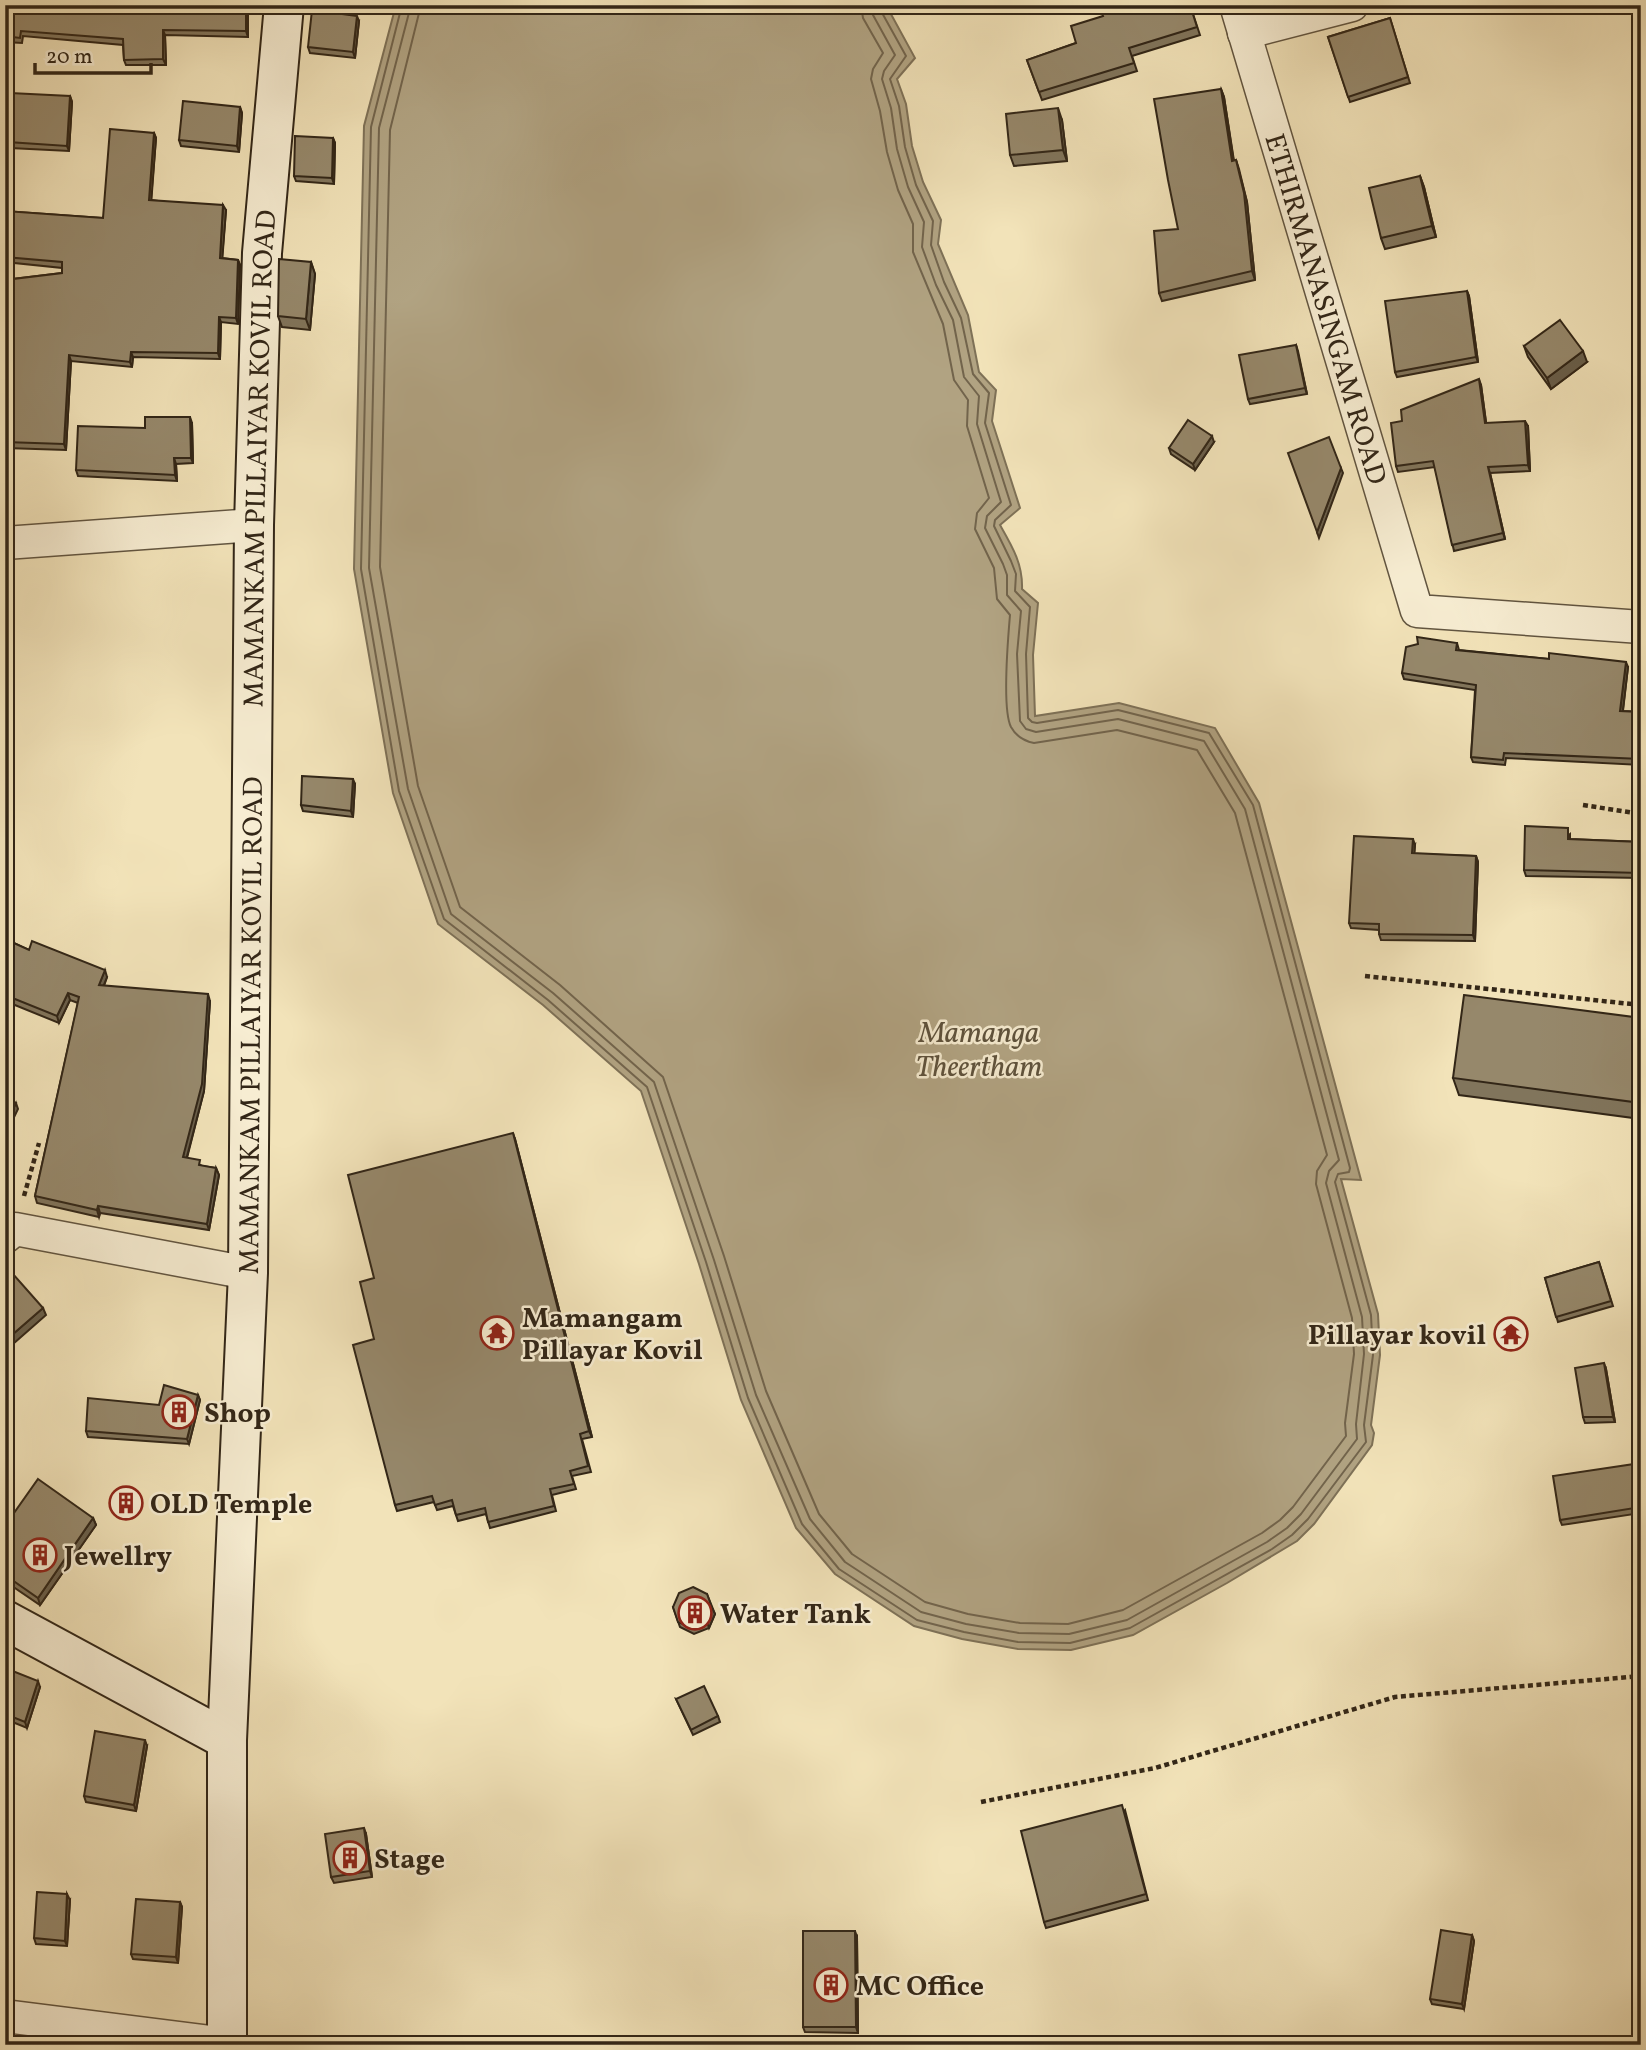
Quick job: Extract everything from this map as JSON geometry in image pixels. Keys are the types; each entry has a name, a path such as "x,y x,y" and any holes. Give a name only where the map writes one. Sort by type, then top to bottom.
{"main road":[{"name":"MAMANKAM PILLAIYAR KOVIL ROAD","path":"227,2044 227,1740 248,1273 254,524 262,253 284,5"},
{"path":"5,1620 227,1740"}],"street":[{"path":"1240,19 1352,5"},
{"name":"ETHIRMANASINGAM ROAD","path":"1240,19 1417,611 1641,627"},
{"path":"5,543 254,524"},
{"path":"10,1233 248,1273"},
{"path":"5,2016 227,2044"}],"path":[{"path":"1082,12 1110,5"},
{"path":"1583,805 1641,814"},
{"path":"1365,976 1641,1005"},
{"path":"10,1233 39,1143"},
{"path":"981,1802 1155,1768 1395,1697 1641,1676"}],"water":[{"name":"Mamanga Theertham","path":"396,5 886,5 915,58 897,79 906,104 912,146 923,182 941,220 938,244 968,315 979,372 996,390 992,421 1020,508 1000,525 1019,563 1022,589 1038,603 1033,655 1035,716 1119,703 1215,728 1259,803 1361,1180 1341,1179 1378,1314 1380,1355 1371,1425 1374,1433 1372,1445 1314,1524 1297,1541 1133,1635 1071,1650 1018,1649 962,1639 914,1626 835,1574 796,1528 741,1400 641,1091 543,1005 438,924 393,793 354,569 364,126"}],"building":[{"path":"5,5 246,5 246,31 163,30 163,59 124,60 123,39 21,31 20,38 5,36"},
{"path":"1099,5 1190,5 1197,27 1129,48 1134,63 1039,92 1027,60 1076,43 1071,26 1103,16"},
{"path":"312,10 357,16 353,52 308,47"},
{"path":"1390,18 1408,77 1348,97 1328,37"},
{"path":"1221,89 1232,161 1236,160 1244,193 1252,271 1159,293 1154,231 1178,229 1154,99"},
{"path":"10,93 70,96 67,146 8,142"},
{"path":"183,101 240,107 237,146 179,140"},
{"path":"1058,108 1063,150 1010,155 1006,114"},
{"path":"110,129 154,133 149,200 223,205 220,258 238,260 236,318 219,317 218,353 131,352 130,362 69,355 64,444 5,442 5,280 62,273 62,262 5,257 5,211 103,218"},
{"path":"295,136 333,138 332,178 294,176"},
{"path":"1420,176 1432,226 1381,238 1369,188"},
{"path":"279,259 311,262 306,319 278,316"},
{"path":"1467,291 1476,357 1395,372 1385,301"},
{"path":"1560,320 1583,351 1547,378 1524,346"},
{"path":"1296,345 1305,388 1248,399 1239,355"},
{"path":"1479,379 1485,423 1525,421 1528,465 1488,467 1503,533 1452,545 1433,461 1396,466 1391,423 1402,421 1401,410"},
{"path":"145,417 190,417 191,458 174,458 175,475 76,470 78,426 145,428"},
{"path":"1188,420 1212,436 1193,464 1169,448"},
{"path":"1329,437 1341,468 1317,532 1288,453"},
{"path":"1417,637 1457,643 1456,650 1549,659 1549,653 1626,662 1620,711 1641,712 1641,759 1504,753 1503,760 1471,757 1476,685 1402,673 1406,647 1418,644"},
{"path":"302,776 353,779 351,811 301,805"},
{"path":"1525,826 1568,828 1568,839 1641,842 1641,873 1524,870"},
{"path":"1354,836 1413,839 1412,853 1476,856 1473,935 1379,934 1379,924 1349,923"},
{"path":"5,939 29,950 32,941 105,970 99,985 208,994 202,1084 183,1157 200,1160 199,1165 216,1168 207,1224 98,1206 97,1210 35,1196 79,997 68,993 57,1016 5,995"},
{"path":"1464,995 1641,1018 1641,1103 1453,1078"},
{"path":"5,1098 16,1103 5,1126"},
{"path":"513,1133 589,1431 580,1434 588,1466 570,1471 574,1484 550,1489 554,1506 488,1522 485,1508 456,1515 452,1500 435,1505 432,1496 395,1505 353,1345 374,1339 360,1282 374,1278 348,1175"},
{"path":"1599,1262 1611,1301 1556,1317 1545,1278"},
{"path":"5,1265 43,1308 5,1341"},
{"path":"1604,1363 1613,1417 1583,1417 1575,1368"},
{"path":"164,1385 198,1395 187,1439 86,1431 88,1398 159,1405"},
{"path":"1641,1463 1641,1507 1560,1520 1553,1476"},
{"name":"Jewellry","path":"38,1479 93,1518 38,1598 5,1575 5,1517 9,1520"},
{"name":"Water Tank","path":"693,1587 707,1594 712,1608 707,1622 692,1628 678,1622 673,1607 679,1593"},
{"path":"5,1668 38,1681 25,1722 5,1714"},
{"path":"704,1686 718,1716 691,1730 676,1699"},
{"path":"95,1731 145,1740 134,1805 84,1796"},
{"path":"1122,1805 1146,1894 1044,1922 1021,1831"},
{"name":"Stage","path":"364,1828 370,1871 331,1877 325,1834"},
{"path":"37,1892 67,1894 65,1941 34,1938"},
{"path":"136,1899 180,1902 176,1957 131,1954"},
{"path":"1441,1930 1472,1935 1462,2004 1430,1999"},
{"name":"MC Office","path":"803,1931 855,1931 856,2027 803,2027"}],"place":[{"name":"Mamangam Pillayar Kovil","path":"497,1333"},
{"name":"Pillayar kovil","path":"1511,1334"},
{"name":"Shop","path":"179,1412"},
{"name":"OLD Temple","path":"126,1503"},
{"name":"Jewellry","path":"40,1555"},
{"name":"Water Tank","path":"695,1613"},
{"name":"Stage","path":"350,1858"},
{"name":"MC Office","path":"831,1985"}]}
